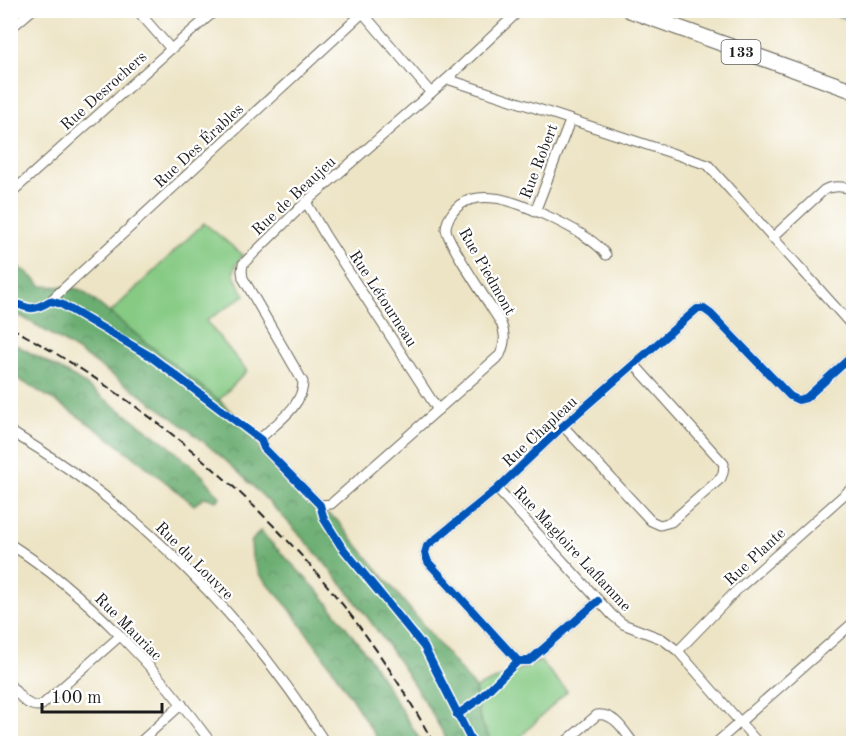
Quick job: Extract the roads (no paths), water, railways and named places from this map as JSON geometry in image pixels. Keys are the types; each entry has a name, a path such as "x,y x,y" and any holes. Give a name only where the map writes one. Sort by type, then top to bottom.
{"main road":[{"name":"133","path":"629,10 854,91"}],"street":[{"path":"10,29 32,10"},
{"path":"136,10 171,49"},
{"name":"Rue Desrochers","path":"10,194 216,10"},
{"name":"Rue de Beaujeu","path":"320,505 264,448 261,440 299,401 303,392 303,382 243,278 242,270 248,257 306,202 447,79 520,10"},
{"path":"365,12 430,93"},
{"name":"Rue Des Érables","path":"50,302 365,12"},
{"path":"447,79 708,165 854,328"},
{"name":"Rue Robert","path":"535,212 570,121"},
{"path":"772,238 824,190 831,187 854,190"},
{"name":"Rue Piedmont","path":"320,505 331,504 500,355 505,343 501,323 446,229 449,217 456,207 466,201 482,197 505,200 584,235 602,248 606,255"},
{"name":"Rue Létourneau","path":"306,202 438,410"},
{"name":"Rue Chapleau","path":"598,601 529,661 518,661 428,562 425,553 427,546 497,489 563,426 697,309 704,309 711,314 794,399 806,398 851,357 854,350"},
{"path":"563,426 651,521 660,525 671,522 721,478 724,464 634,364"},
{"name":"Rue du Louvre","path":"10,430 95,489 182,564 257,648 299,703 326,744"},
{"name":"Rue Plante","path":"678,651 737,590 854,486"},
{"name":"Rue Magloire Laflamme","path":"497,489 617,621 662,639 678,651 759,744"},
{"name":"Rue Mauriac","path":"10,544 75,595 120,636 182,704 212,744"},
{"path":"715,744 854,622"},
{"path":"10,685 29,705 40,706 120,636"},
{"path":"138,744 182,704"},
{"path":"563,744 597,715 603,714 612,717 634,744"}],"water":[{"path":"819,11 853,11 853,20"}],"railway":[{"path":"10,327 75,365 137,408 197,454 252,505 304,559 352,617 395,679 434,744"}]}
